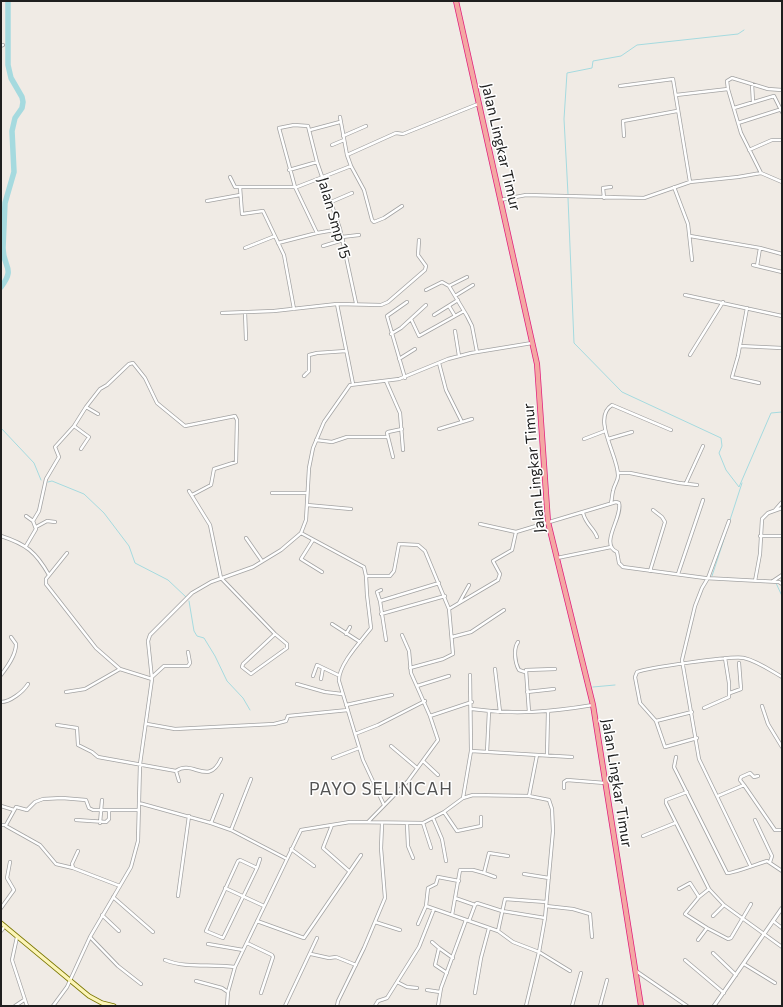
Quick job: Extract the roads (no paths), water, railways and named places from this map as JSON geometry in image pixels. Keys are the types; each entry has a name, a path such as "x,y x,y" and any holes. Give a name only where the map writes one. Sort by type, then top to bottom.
{"highway":[{"name":"Jalan Lingkar Timur","path":"456,1 538,371 548,522 593,706 641,1006"}],"main road":[{"path":"1,923 70,982 89,996 102,1003 114,1006"}],"street":[{"path":"620,86 671,78 674,80 677,111 690,182"},
{"path":"761,173 748,150 738,123 727,81 732,78 768,89 782,90"},
{"path":"752,84 753,102"},
{"path":"676,95 728,89"},
{"path":"734,108 774,96 782,110 738,123"},
{"path":"347,155 396,132 403,134 478,104"},
{"path":"624,136 623,121 677,111"},
{"path":"340,117 347,155 364,190 372,220 374,222 380,220 402,206"},
{"path":"310,130 340,122"},
{"path":"317,162 308,126 305,125 279,128 289,170 295,187 317,233"},
{"path":"343,136 366,126"},
{"path":"332,145 344,140"},
{"path":"748,150 772,140 782,140"},
{"name":"Jalan Smp 15","path":"289,170 317,162 340,229 356,303"},
{"path":"230,177 235,187 295,187 352,166"},
{"path":"500,200 526,195 567,198 644,198 674,186 690,182 738,178 761,173 782,182"},
{"path":"674,186 685,215 690,236 692,260"},
{"path":"240,187 242,214 262,211 284,255 294,308"},
{"path":"604,198 603,188 611,187"},
{"path":"331,202 352,193"},
{"path":"207,201 240,195"},
{"path":"278,243 340,229"},
{"path":"323,246 359,235"},
{"path":"244,248 275,236"},
{"path":"690,236 760,248 782,254"},
{"path":"222,313 337,304 385,304 423,272 426,266 418,254 419,240"},
{"path":"757,266 760,248"},
{"path":"753,265 782,272"},
{"path":"449,286 467,277"},
{"path":"426,290 442,282 449,286 472,326 477,352"},
{"path":"455,296 474,285"},
{"path":"685,295 782,316"},
{"path":"434,315 458,300"},
{"path":"405,378 387,316 407,302"},
{"path":"690,355 723,302"},
{"path":"337,304 353,384"},
{"path":"391,334 411,319 426,305"},
{"path":"449,306 455,316"},
{"path":"747,308 732,378 759,383"},
{"path":"411,319 419,336 464,311"},
{"path":"245,312 246,339"},
{"path":"455,332 459,356"},
{"path":"53,1006 70,982 90,937 131,867 138,841 140,764 147,724 152,678 148,641 152,631 192,593 211,582 253,567 281,550 301,533 306,520 309,468 316,440 326,419 348,387 353,384 405,378 459,356 532,344"},
{"path":"740,346 782,348"},
{"path":"400,359 415,349"},
{"path":"304,376 309,371 309,355 346,351"},
{"path":"33,521 39,511 46,480 60,457 56,447 74,426 100,389 107,385 129,364 133,363 145,378 157,403 185,426 235,416 238,420 236,462 214,469 211,485 192,495"},
{"path":"439,363 446,390 462,422"},
{"path":"386,381 400,413 403,450"},
{"path":"611,503 612,492 618,478 618,473 604,419 609,408 612,405 671,430"},
{"path":"86,407 98,414"},
{"path":"439,429 472,419"},
{"path":"74,426 89,437 81,449"},
{"path":"393,457 388,432 402,429"},
{"path":"584,439 606,431"},
{"path":"608,439 632,432"},
{"path":"316,440 332,442 347,437 388,437"},
{"path":"686,483 702,446"},
{"path":"618,473 630,473 697,484"},
{"path":"189,491 210,525 221,578 275,634 287,643 287,646 250,674 244,668 243,664 275,634"},
{"path":"272,493 307,493"},
{"path":"678,574 703,500"},
{"path":"480,524 516,532 618,502 620,506 612,534 612,548"},
{"path":"774,511 782,502"},
{"path":"307,505 351,508"},
{"path":"754,581 760,554 762,519 768,513 782,508"},
{"path":"650,571 664,522 662,517 653,510"},
{"path":"583,513 588,526 596,532 597,537"},
{"path":"26,516 33,521 36,527 36,531 26,546"},
{"path":"36,527 47,521 55,522"},
{"path":"729,521 708,578 702,588 695,606 683,653 683,664 697,738 699,758 750,865"},
{"path":"449,609 498,580 500,574 493,561 512,550 516,532"},
{"path":"301,533 364,567 371,628 342,668 338,676 359,748 368,772 384,805"},
{"path":"2,536 26,546 39,559 49,575"},
{"path":"760,536 782,536"},
{"path":"246,538 262,562"},
{"path":"313,540 302,558 322,572"},
{"path":"366,576 387,576 393,574 398,545 400,543 421,546 425,551 445,596 449,609 453,652 452,656 410,668"},
{"path":"557,558 612,548 618,552 619,563 623,567 708,578 782,584"},
{"path":"67,553 45,580 47,586 96,648 120,669 152,678"},
{"path":"772,582 782,575"},
{"path":"380,601 439,583"},
{"path":"459,604 469,586"},
{"path":"381,590 377,592 380,601 386,640"},
{"path":"381,614 445,596"},
{"path":"452,637 470,632 504,610"},
{"path":"332,624 360,642"},
{"path":"346,634 350,627"},
{"path":"368,823 408,781 438,740 425,702 410,668 409,652 402,635"},
{"path":"1,674 16,650 16,644 11,636"},
{"path":"518,642 515,649 517,666 519,670 525,672 526,670 554,669"},
{"path":"152,678 164,666 188,666 190,663 188,652"},
{"path":"697,738 665,747 656,721 640,703 635,677 636,672 725,658 742,657 753,661 782,677"},
{"path":"704,708 728,698 730,693 725,658"},
{"path":"730,693 741,689 739,663"},
{"path":"313,676 317,665 338,676"},
{"path":"321,679 324,668"},
{"path":"66,692 85,689 120,669"},
{"path":"495,670 500,712"},
{"path":"525,672 529,712"},
{"path":"463,798 471,751 470,713 472,709 472,702 470,675"},
{"path":"417,686 449,676"},
{"path":"1,702 6,702 25,689 28,684"},
{"path":"297,684 325,692 342,694"},
{"path":"527,692 554,689"},
{"path":"346,705 392,695"},
{"path":"355,734 378,725 425,702"},
{"path":"430,716 472,702"},
{"path":"472,709 489,712 548,712 593,706"},
{"path":"762,706 768,724 782,745"},
{"path":"147,724 175,730 274,724 286,721 288,716 348,710"},
{"path":"488,752 489,712"},
{"path":"547,755 548,712"},
{"path":"656,721 692,712"},
{"path":"57,725 76,728 78,745 92,752 98,758 105,760 140,764 176,771 185,768 200,771 211,771 217,766 221,759"},
{"path":"391,746 417,768"},
{"path":"333,758 359,748"},
{"path":"471,751 572,757"},
{"path":"529,796 537,755"},
{"path":"676,757 674,767 727,873 732,874 750,865 770,862 782,871"},
{"path":"423,761 438,775"},
{"path":"176,771 179,781"},
{"path":"758,776 754,777 750,773 741,777 740,780 775,830 782,830"},
{"path":"231,830 251,779"},
{"path":"564,788 564,782 567,780 605,783"},
{"path":"718,796 744,785"},
{"path":"687,792 666,801 675,823 709,889 724,905 782,947"},
{"path":"211,823 222,795"},
{"path":"227,1006 228,992 235,967 286,858 301,830 332,824 424,823 444,812 463,798 476,795 529,796 548,799 551,804 553,832 545,918 540,952 526,1006"},
{"path":"6,826 17,807 28,809 38,800 62,798 86,800 90,809 139,810"},
{"path":"100,823 102,800"},
{"path":"139,803 189,816 231,830 286,858"},
{"path":"1,806 14,810"},
{"path":"76,820 100,823 108,821 110,810"},
{"path":"444,812 457,831 481,826 481,817"},
{"path":"178,896 189,816"},
{"path":"434,818 442,840 446,861"},
{"path":"755,820 772,856 770,862"},
{"path":"424,823 431,848"},
{"path":"643,836 675,823"},
{"path":"332,824 323,848 349,871"},
{"path":"337,1006 385,898 382,824"},
{"path":"407,824 408,846 413,858"},
{"path":"1,825 6,826 40,845 56,864 73,868 120,886"},
{"path":"291,849 314,866"},
{"path":"73,868 72,864 78,851"},
{"path":"484,873 489,853 508,856"},
{"path":"257,921 304,938 361,855"},
{"path":"256,868 239,860 206,930 208,933 224,937 244,896 260,859"},
{"path":"1,908 14,890 7,878 10,862"},
{"path":"452,915 461,869 484,873 495,877"},
{"path":"524,874 549,878"},
{"path":"418,924 426,906 428,888 436,884 438,877 459,881"},
{"path":"679,889 690,882 699,897"},
{"path":"226,888 264,906"},
{"path":"709,889 699,897 685,914 707,928 729,939 751,904"},
{"path":"113,897 153,932"},
{"path":"455,898 474,905 480,904 502,911 545,918"},
{"path":"498,931 504,900 506,899 546,904 590,914 592,937"},
{"path":"438,1006 440,992 474,905"},
{"path":"713,916 724,905"},
{"path":"426,906 498,931 516,944 540,952 570,971"},
{"path":"714,1006 782,908"},
{"path":"375,1006 378,1001 387,998 398,982 419,947 434,909"},
{"path":"102,915 119,931"},
{"path":"773,921 782,928"},
{"path":"375,922 400,930"},
{"path":"1,931 5,926"},
{"path":"475,992 489,928"},
{"path":"698,940 707,928"},
{"path":"17,937 12,960 27,1006"},
{"path":"90,937 118,966 141,984"},
{"path":"285,1006 311,954 317,938"},
{"path":"432,942 453,958"},
{"path":"247,943 272,955 273,957 261,993"},
{"path":"208,944 243,950"},
{"path":"439,948 435,964 447,973"},
{"path":"713,953 736,976"},
{"path":"311,954 329,958 336,957 356,965"},
{"path":"165,960 177,964 235,967"},
{"path":"685,960 724,993"},
{"path":"744,964 775,983"},
{"path":"634,969 687,1006"},
{"path":"572,1006 581,973"},
{"path":"600,1006 607,980"},
{"path":"196,981 222,988 228,992"},
{"path":"398,982 407,987 417,988"},
{"path":"427,990 440,992"},
{"path":"16,1006 24,1000"}],"waterway":[{"path":"1,287 8,275 8,268 3,248 5,203 14,172 12,131 15,118 22,108 23,102 22,97 11,78 8,65 8,1"},
{"path":"568,194 564,119 567,73 592,68 593,61 621,56 637,45 738,34 744,30"},
{"path":"568,198 574,343 622,392 721,438 722,446 719,453 726,470 739,487 771,413 782,412"},
{"path":"1,428 34,463 41,480"},
{"path":"48,482 52,481 84,494 104,513 129,546 135,563 168,580 186,597"},
{"path":"730,520 742,483"},
{"path":"712,576 726,533"},
{"path":"776,583 782,596"},
{"path":"189,601 194,631 197,636 204,638 215,656 227,681 243,698 250,710"},
{"path":"593,687 615,685"}],"district":[{"name":"PAYO SELINCAH","path":"381,789"}]}
